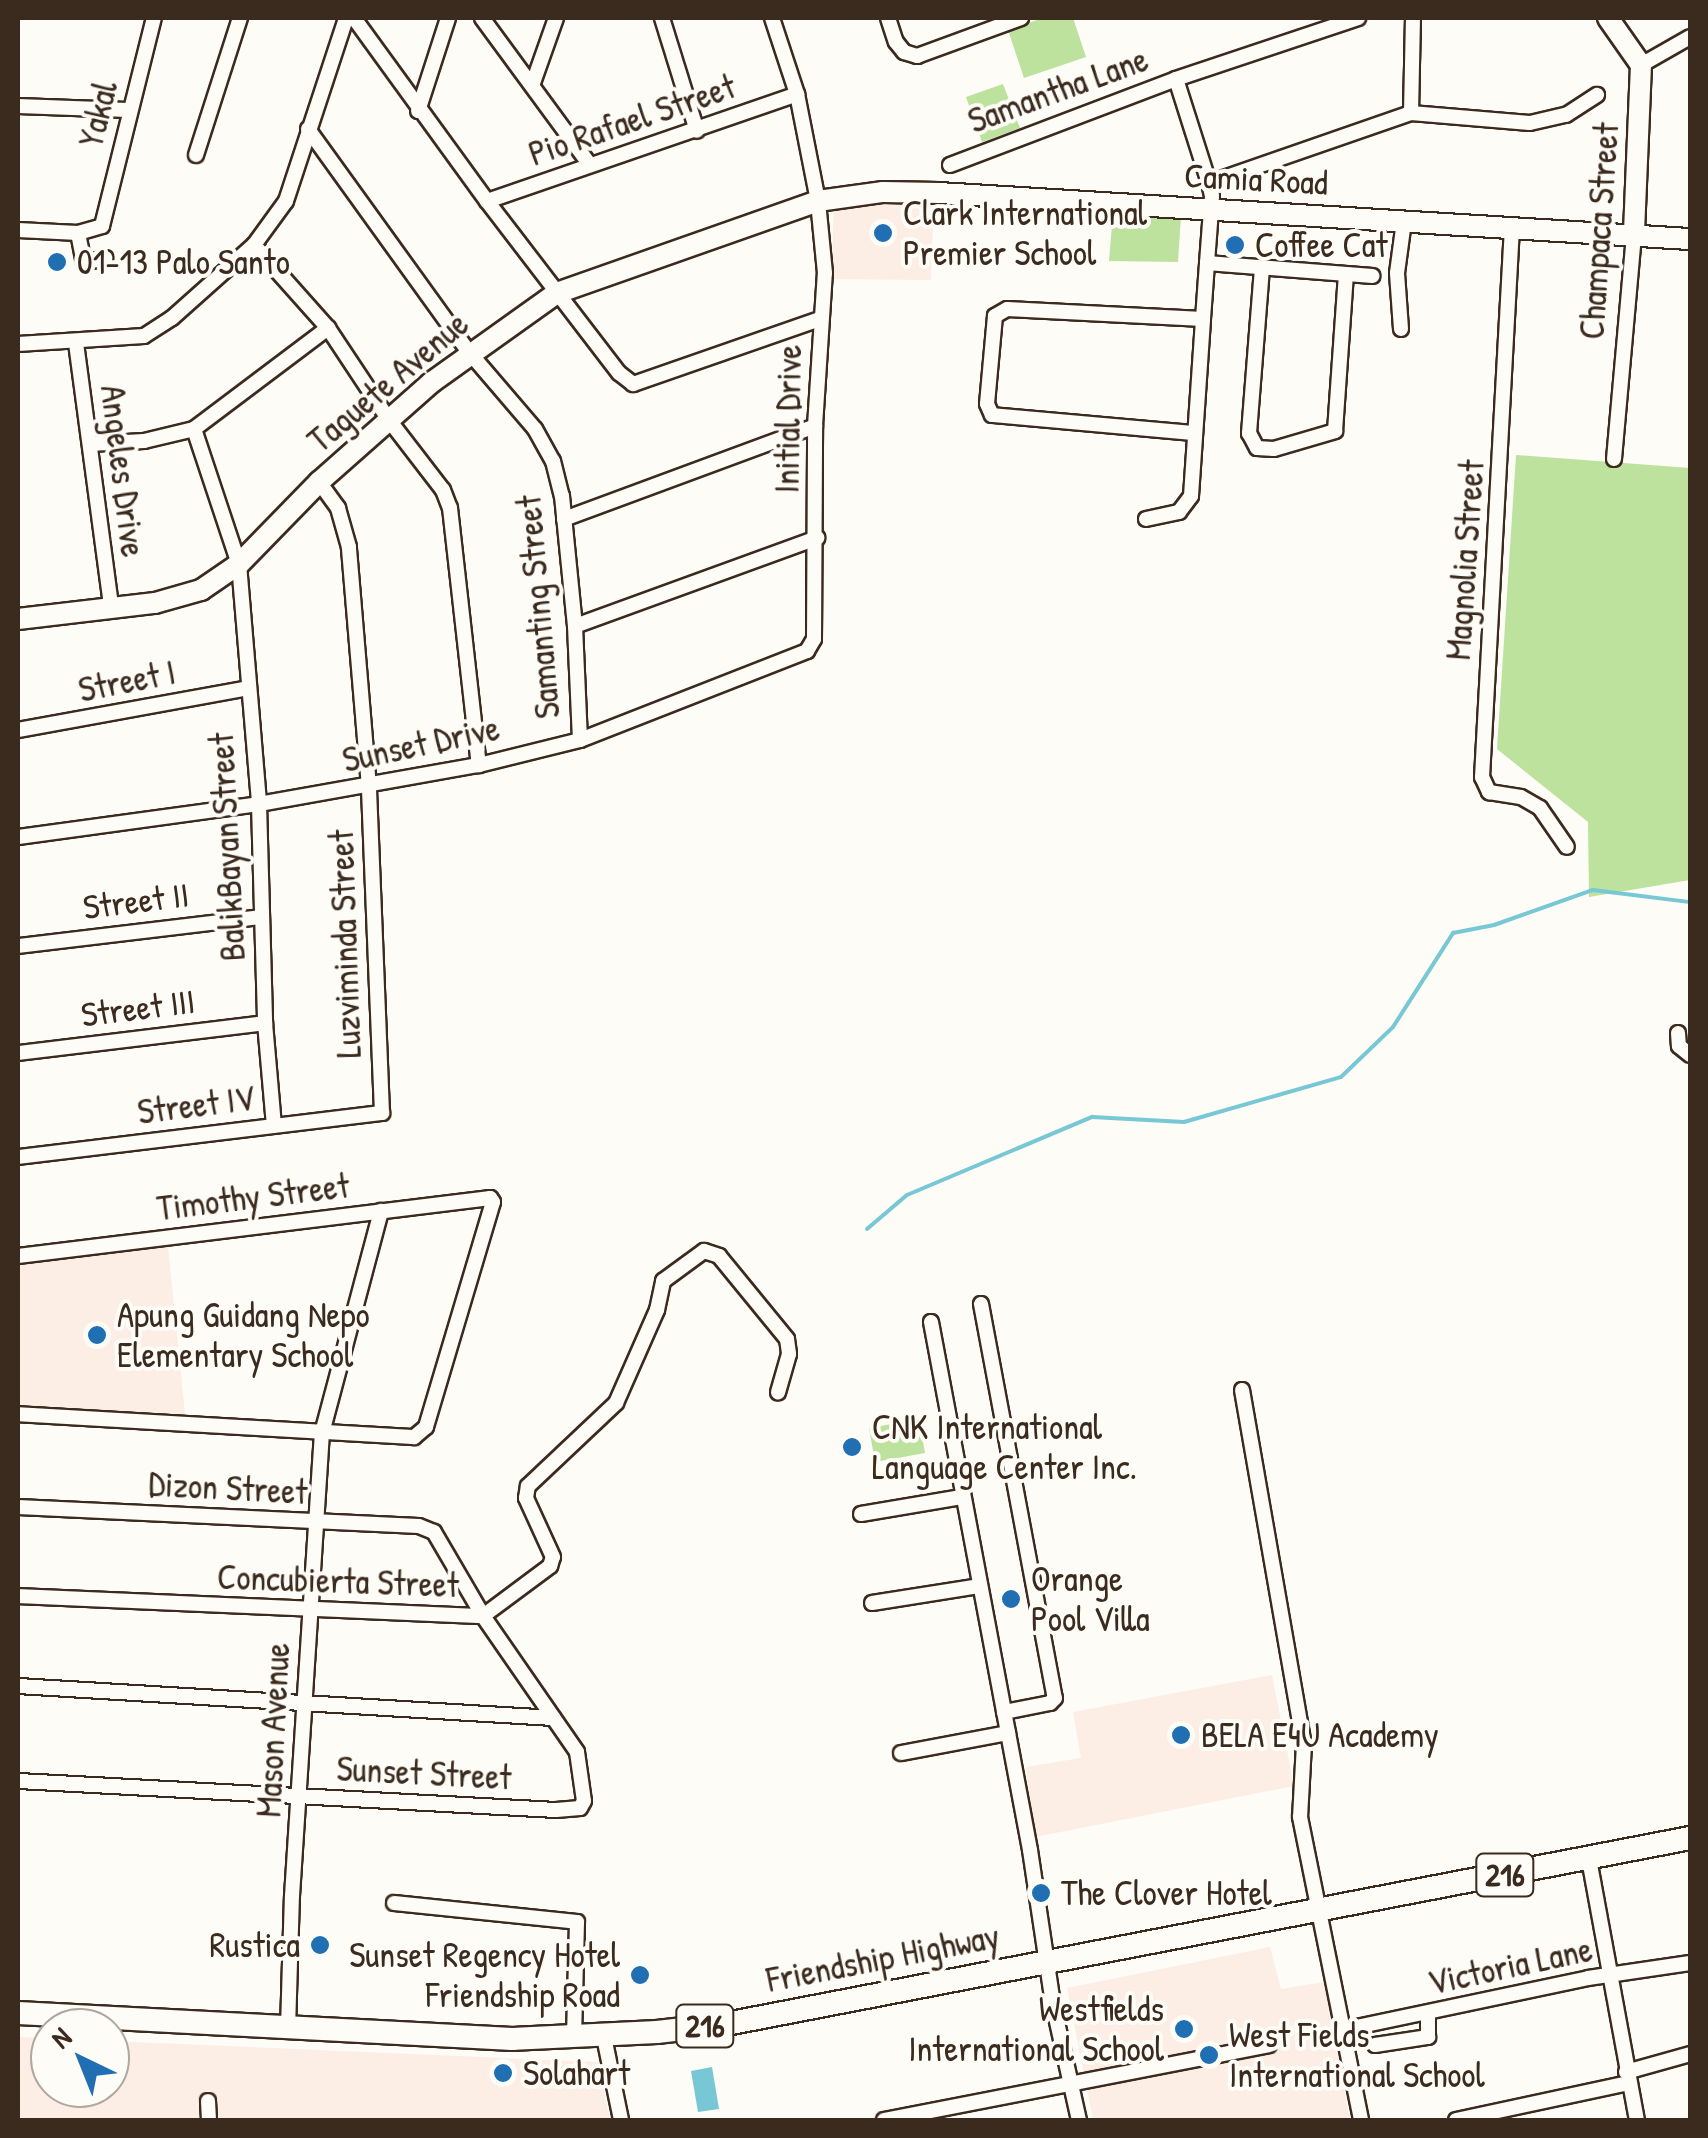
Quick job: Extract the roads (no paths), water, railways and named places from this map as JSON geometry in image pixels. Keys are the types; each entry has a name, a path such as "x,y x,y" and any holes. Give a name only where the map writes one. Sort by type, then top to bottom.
{"main road":[{"name":"Friendship Highway","path":"18,2014 512,2039 604,2036 726,2024 1690,1838"}],"street":[{"name":"Yakal","path":"78,233 102,226 154,18"},
{"path":"196,154 240,18"},
{"path":"18,344 144,336 156,330 254,245 286,201 346,18"},
{"path":"354,18 486,202 619,373 633,384 820,319"},
{"path":"418,111 448,18"},
{"path":"482,18 590,165"},
{"path":"533,83 556,18"},
{"path":"662,18 697,132"},
{"name":"Initial Drive","path":"772,18 797,94 818,202 825,274 815,426 814,639"},
{"path":"888,18 896,42 904,52 916,56 1001,21 1021,18"},
{"name":"Samantha Lane","path":"950,165 1176,79 1358,18"},
{"path":"1411,113 1414,18"},
{"path":"1608,18 1641,65 1690,37"},
{"name":"Champaca Street","path":"1614,459 1634,235 1641,65"},
{"path":"1146,519 1172,514 1188,504 1212,209 1209,183 1176,79"},
{"name":"Pio Rafael Street","path":"486,202 697,132 797,94"},
{"path":"1209,183 1411,113 1530,123 1566,114 1597,95"},
{"path":"18,106 128,110"},
{"name":"Samanting Street","path":"308,130 469,352 535,429 553,462 564,519 575,626 580,740"},
{"name":"Camia Road","path":"818,202 902,192 1690,239"},
{"name":"Taguete Avenue","path":"18,619 155,603 200,590 239,564 319,482 469,352 557,293 818,202"},
{"path":"1401,329 1398,273 1404,221"},
{"name":"Magnolia Street","path":"1512,227 1482,777 1489,792 1521,798 1540,808 1568,847"},
{"path":"18,230 78,233 84,263 105,258"},
{"path":"254,245 328,328 389,420 444,490 450,508 479,765"},
{"path":"1207,263 1372,276"},
{"path":"1262,268 1249,433 1257,448 1274,448 1336,431 1346,274"},
{"path":"1194,432 999,417 988,410 988,388 994,322 1002,310 1203,319"},
{"path":"90,444 144,441 194,429 328,328"},
{"name":"Angeles Drive","path":"76,343 111,607"},
{"path":"564,519 815,426"},
{"name":"BalikBayan Street","path":"194,429 239,564 259,804 265,1023 274,1126"},
{"name":"Luzviminda Street","path":"319,482 347,528 369,787 382,1113"},
{"path":"575,626 817,538"},
{"name":"Sunset Drive","path":"18,836 259,804 479,765 580,740 808,651 814,639"},
{"name":"Street I","path":"18,730 248,688"},
{"name":"Street II","path":"18,946 262,916"},
{"name":"Street III","path":"18,1052 265,1023"},
{"path":"1678,1032 1679,1046 1690,1055"},
{"name":"Street IV","path":"18,1157 382,1113"},
{"name":"Timothy Street","path":"18,1256 490,1198 493,1202 426,1427 414,1437 322,1433"},
{"name":"Mason Avenue","path":"288,2029 322,1433 382,1212"},
{"name":"Concubierta Street","path":"18,1596 310,1612 483,1616 550,1566 553,1557 526,1498 528,1486 616,1403 658,1310 663,1280 704,1251 719,1256 787,1339 789,1354 778,1392"},
{"path":"982,1304 1055,1698 1050,1703 1004,1712"},
{"path":"931,1322 1008,1733 1046,1962 1079,2120"},
{"path":"1242,1390 1304,1744 1299,1806 1361,2120"},
{"path":"18,1414 322,1433"},
{"path":"861,1514 962,1497"},
{"name":"Dizon Street","path":"18,1507 418,1526 434,1532 483,1616"},
{"path":"872,1602 979,1586"},
{"path":"483,1616 553,1718"},
{"path":"18,1686 306,1707 553,1718"},
{"name":"Sunset Street","path":"18,1781 556,1810 580,1808 584,1801 577,1752 553,1718"},
{"path":"902,1753 1008,1733"},
{"path":"1589,1859 1637,2120"},
{"path":"394,1903 577,1922 574,2036"},
{"name":"Victoria Lane","path":"1342,2030 1690,1963"},
{"path":"1347,2054 1374,2045 1428,2037 1428,2013"},
{"path":"1372,2026 1374,2045"},
{"path":"604,2036 621,2120"},
{"path":"884,2120 1270,2046"},
{"path":"1456,2120 1628,2078 1690,2054"},
{"path":"208,2101 209,2120"}],"water":[{"path":"712,2067 719,2109 698,2112 691,2071"}],"waterway":[{"path":"867,1229 907,1195 1092,1117 1184,1122 1341,1077 1393,1027 1453,933 1494,925 1593,890 1690,902"}],"place":[{"name":"Clark International Premier School","path":"883,233"},
{"name":"Coffee Cat","path":"1235,245"},
{"name":"01-13 Palo Santo","path":"57,262"},
{"name":"Apung Guidang Nepo Elementary School","path":"97,1335"},
{"name":"CNK International Language Center Inc.","path":"852,1447"},
{"name":"Orange Pool Villa","path":"1011,1599"},
{"name":"BELA E4U Academy","path":"1181,1735"},
{"name":"The Clover Hotel","path":"1041,1893"},
{"name":"Rustica","path":"320,1945"},
{"name":"Sunset Regency Hotel Friendship Road","path":"640,1975"},
{"name":"Westfields International School","path":"1184,2029"},
{"name":"West Fields International School","path":"1209,2055"},
{"name":"Solahart","path":"503,2073"}]}
